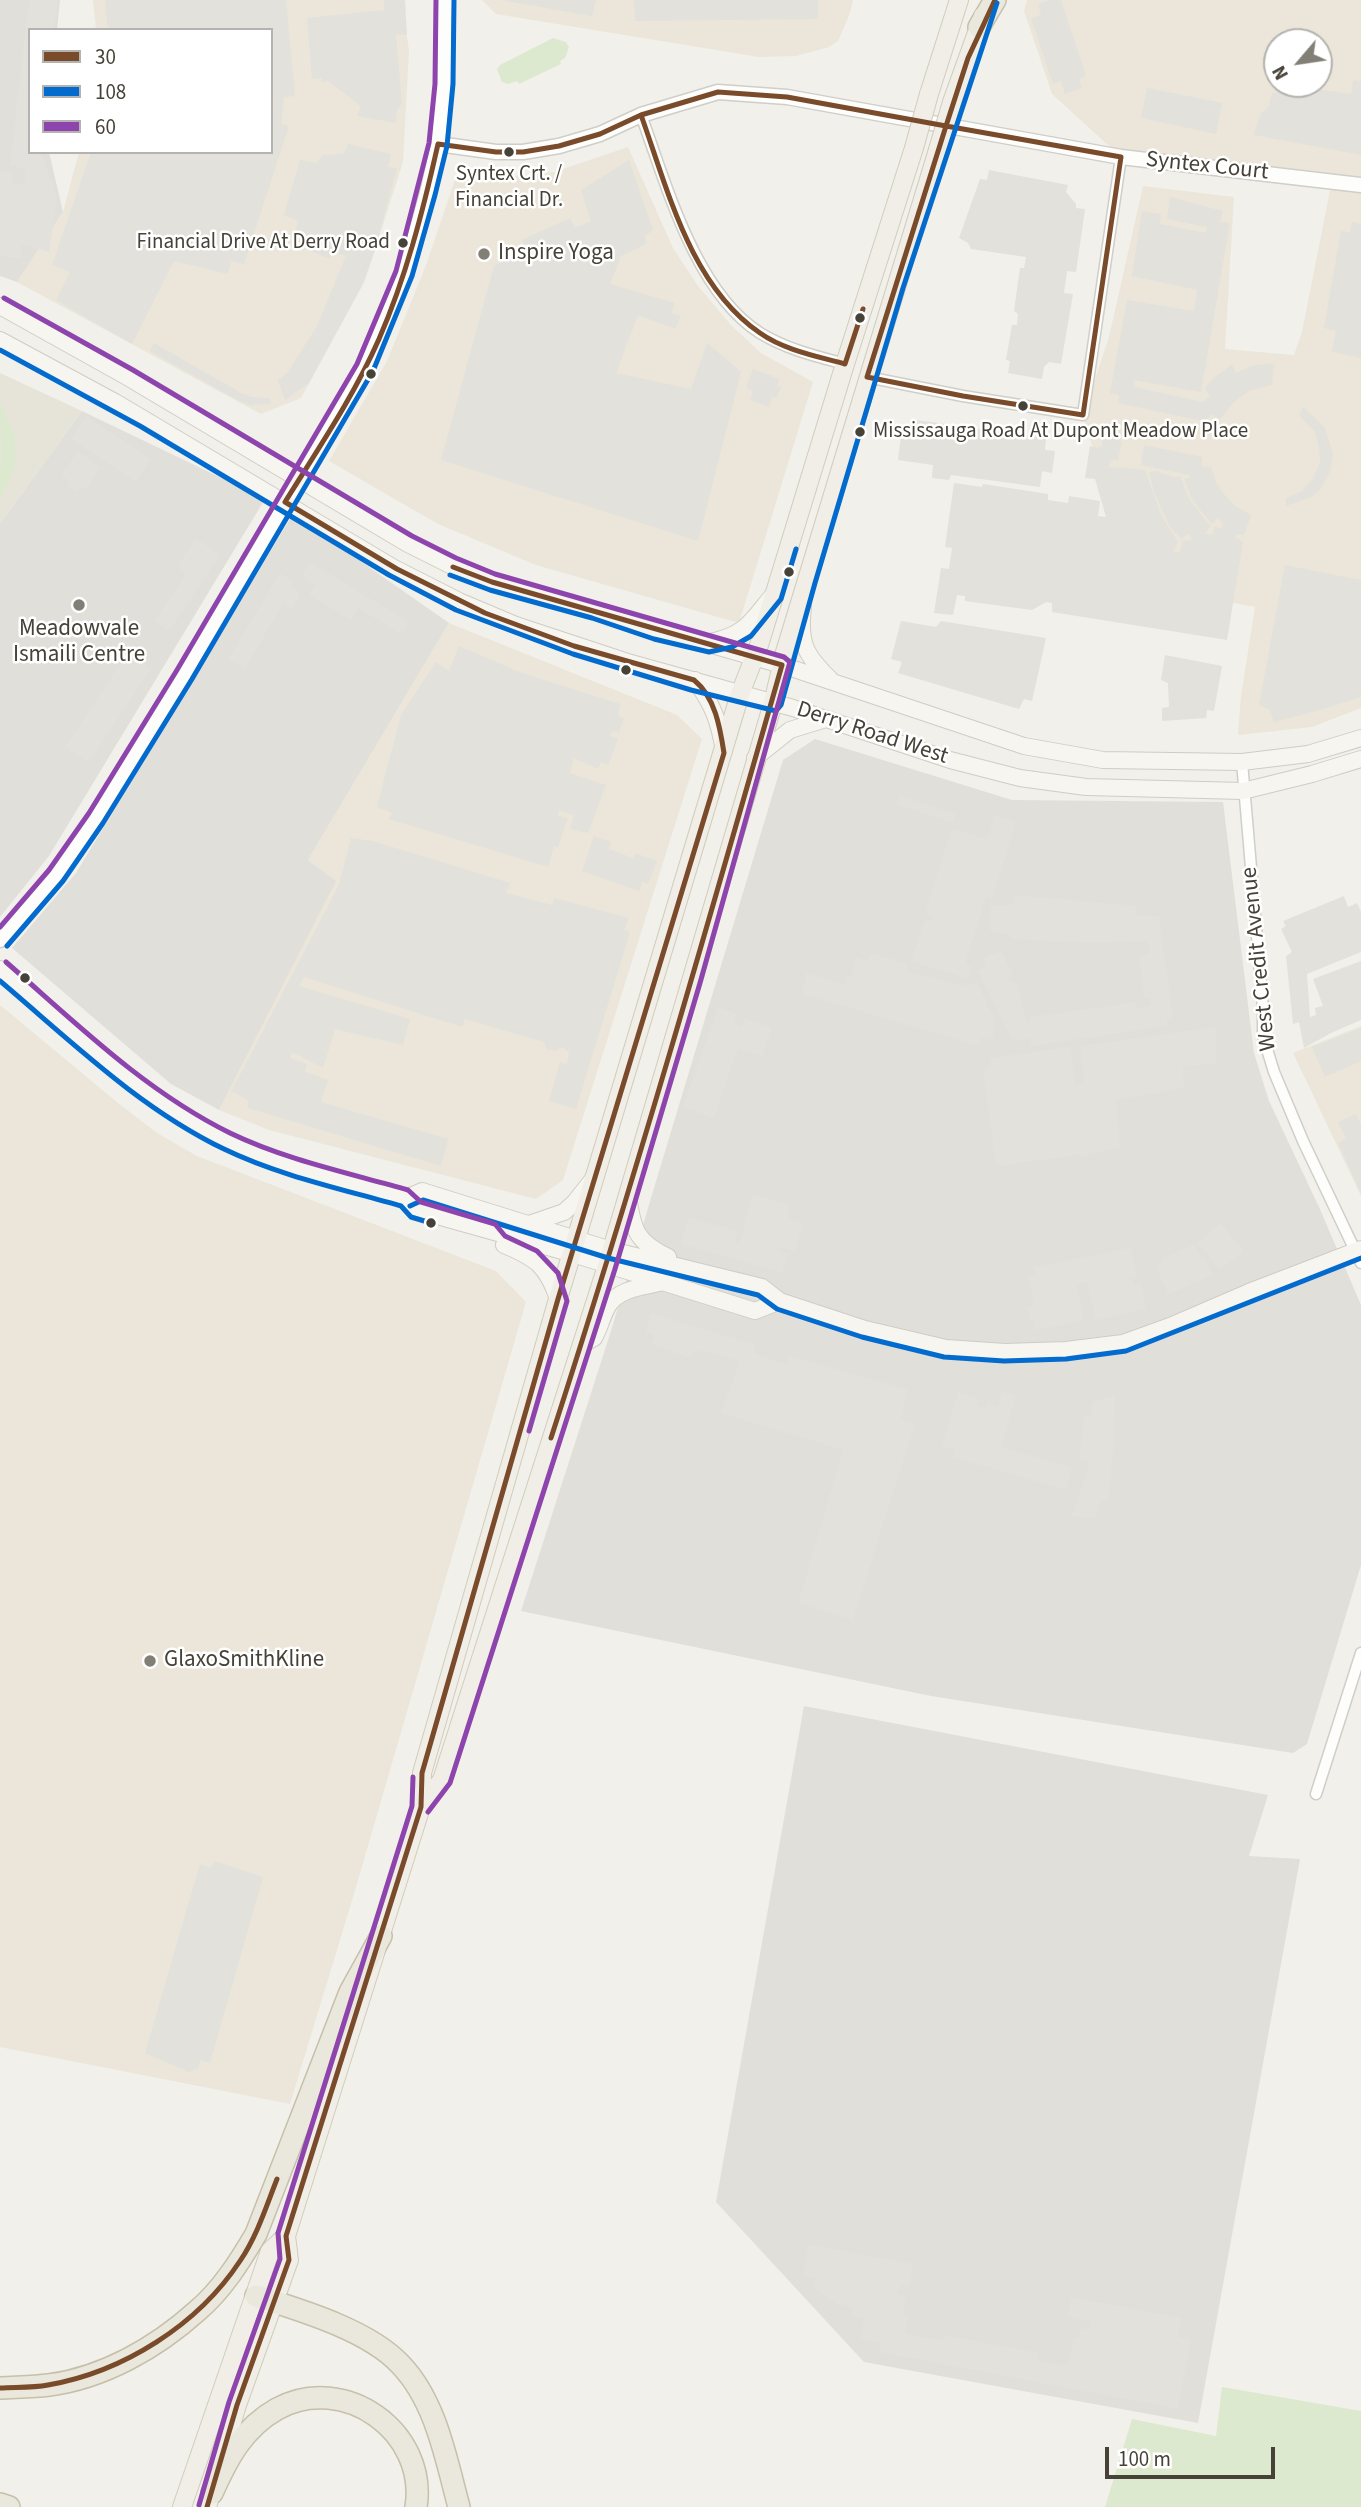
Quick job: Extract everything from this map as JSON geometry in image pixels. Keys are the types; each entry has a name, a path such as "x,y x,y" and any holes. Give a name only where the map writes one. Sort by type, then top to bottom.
{"highway":[{"path":"979,27 995,0"},
{"path":"0,2388 50,2385 92,2374 138,2354 199,2311 238,2263 256,2234 351,1992 381,1936"},
{"path":"265,2299 374,2342 400,2364 426,2403 443,2448 459,2507"},
{"path":"209,2500 230,2453 246,2432 275,2410 294,2401 316,2396 350,2402 383,2420 401,2441 415,2465 418,2494 416,2507"},
{"path":"0,2504 9,2507"}],"main road":[{"path":"182,2507 265,2299 289,2260 286,2236 421,1807 422,1773 594,1177 740,694 754,658 959,0"},
{"path":"421,1807 442,1780 609,1258 867,377 953,102 989,0"},
{"name":"Derry Road West","path":"0,306 129,378 408,544 492,582 782,665 1024,746 1103,760 1241,762 1308,754 1361,738"},
{"name":"Derry Road West","path":"0,340 115,402 394,568 459,601 516,625 631,663 826,719 950,760 1020,778 1098,787 1243,791 1361,759"},
{"path":"806,586 801,621 804,647 817,667 834,683"},
{"path":"709,643 729,639 744,630 773,595"},
{"path":"695,680 718,718 724,752"},
{"path":"755,758 790,730 826,719"},
{"path":"0,969 155,1098 229,1142 406,1198 416,1210 490,1231 575,1247 609,1258 662,1282 755,1311 780,1301"},
{"path":"529,1224 564,1212 575,1203 594,1177"},
{"path":"406,1198 422,1191 529,1224 575,1247"},
{"path":"628,1193 632,1221 641,1240 655,1251 674,1259 681,1267"},
{"path":"490,1231 499,1243 525,1254 542,1266 550,1277 558,1299"},
{"path":"609,1258 681,1267 762,1287 780,1301 865,1329 946,1348 1004,1352 1066,1350 1123,1343 1249,1292 1359,1255"},
{"path":"581,1345 594,1338 608,1306 616,1297 624,1292 662,1282"},
{"path":"209,2500 265,2299"}],"street":[{"path":"0,940 55,875 96,818 184,675 365,368 404,274 438,144 444,84 445,0"},
{"name":"Syntex Court","path":"438,144 476,151 523,152 559,146 600,134 641,115 718,92 787,97 1121,158 1361,185"},
{"path":"641,115 688,240 711,282 729,305 758,331 774,340 804,353 845,364"},
{"path":"867,377 1083,415 1121,158"},
{"name":"West Credit Avenue","path":"1241,762 1266,1048 1303,1141 1359,1255"},
{"path":"1316,1794 1361,1653"}],"shaded area":[{"path":"0,0 60,0 57,28 28,28 28,154 49,154 63,212 17,282 0,276"},
{"path":"29,0 58,0 54,28 28,28 28,154 42,154 57,197 49,252 20,244 22,259 0,256 0,171 12,172 13,183 25,184 25,170 10,164"},
{"path":"93,0 402,0 409,51 403,162 365,281 301,398 261,414 17,282 63,212 78,154 273,154 273,28 96,28"},
{"path":"105,0 286,0 295,96 284,97 281,124 289,126 244,264 231,261 228,274 174,261 132,344 56,300 70,272 52,265 90,154 273,154 273,28 108,28"},
{"path":"384,0 405,0 407,35 396,34 402,103 397,110 396,123 357,116 361,106 328,81 322,82 321,78 312,79 307,18 384,10"},
{"path":"482,0 853,0 838,41 829,47 796,56 759,57 496,14"},
{"path":"500,0 596,0 592,16"},
{"path":"634,0 818,0 818,19 635,21"},
{"path":"1027,0 1361,0 1361,708 1312,727 1238,735 1241,696 1255,607 1214,599 1109,503 1083,415 1109,337 1143,186 1234,197 1225,349 1294,355 1302,332 1332,180 1121,157 1052,94 1024,11"},
{"path":"1061,0 1086,76 1079,79 1082,88 1065,94 1061,81 1053,84 1031,18 1041,15 1038,4"},
{"path":"1353,80 1361,81 1361,155 1254,135 1260,115 1269,106 1271,98 1333,98 1333,91 1351,94"},
{"path":"1147,88 1222,103 1216,134 1141,118"},
{"path":"348,144 391,154 388,167 397,168 374,253 362,285 309,383 285,400 278,380 288,372 317,326 346,256 332,252 330,259 292,243 298,221 284,215 300,160 316,163 323,155 344,154"},
{"path":"628,147 673,248 698,286 731,325 761,353 813,382 739,623 536,565 438,524 329,461 387,361 425,268 457,174 504,177 554,172"},
{"path":"629,160 653,230 645,236 646,244 621,256 610,284 675,303 671,313 681,316 675,329 638,315 616,373 691,389 707,343 741,372 698,541 441,460 494,266 527,251 522,240 570,218 575,228 591,221 581,190"},
{"path":"989,170 1068,185 1066,192 1076,204 1076,208 1085,209 1076,272 1067,271 1064,293 1073,294 1061,364 1049,362 1044,367 1042,379 1008,373 1010,361 1006,360 1012,325 1017,325 1018,314 1014,311 1020,268 1024,268 1026,257 971,249 968,243 959,238 980,179 987,180"},
{"path":"1170,197 1223,211 1220,222 1230,223 1201,392 1134,380 1134,387 1203,402 1210,396 1205,388 1232,364 1236,373 1255,365 1274,364 1272,385 1249,391 1234,402 1220,419 1210,414 1207,422 1118,403 1119,395 1110,393 1127,300 1194,311 1197,290 1132,276 1142,211 1161,214 1160,224 1206,233 1207,227 1167,219"},
{"path":"1352,222 1361,224 1361,358 1332,352 1336,331 1324,328 1341,231 1350,232"},
{"path":"154,343 241,393 269,398 271,404 250,405 239,401 150,351"},
{"path":"753,369 780,379 777,385 781,387 777,398 772,397 769,407 750,400 753,391 746,388"},
{"path":"0,373 82,411 0,523"},
{"path":"1303,407 1325,428 1333,454 1330,472 1320,490 1311,497 1286,506 1286,498 1302,491 1312,480 1320,463 1315,432 1299,415"},
{"path":"82,411 265,499 49,856 0,917 0,523"},
{"path":"86,416 151,459 136,482 71,439"},
{"path":"916,420 1046,438 1045,450 1055,451 1052,473 1042,471 1040,487 951,475 949,480 932,478 933,465 898,460 902,428 915,430"},
{"path":"1103,436 1122,441 1118,460 1111,460 1108,467 1145,470 1161,515 1178,542 1173,551 1180,553 1183,540 1190,541 1192,538 1188,534 1181,539 1170,527 1154,492 1149,472 1180,476 1189,499 1210,526 1205,534 1213,535 1214,527 1222,528 1223,523 1217,518 1212,524 1191,497 1184,479 1190,478 1189,475 1141,465 1144,445 1203,457 1201,464 1211,467 1223,493 1235,506 1251,515 1244,535 1235,537 1243,542 1227,640 1052,612 1052,603 1046,602 1032,610 965,601 965,596 957,595 953,615 934,613 941,568 949,569 952,548 945,547 954,483 982,487 983,484 1048,494 1048,500 1068,503 1069,496 1100,501 1098,516 1106,517 1095,479 1085,478 1090,446 1102,446"},
{"path":"78,451 101,468 86,490 80,486 76,492 66,485 69,481 61,475"},
{"path":"293,514 449,623 308,860 336,881 219,1110 171,1084 12,948 76,873"},
{"path":"196,538 220,555 169,631 154,621 186,574 177,566"},
{"path":"310,562 409,622 402,634 358,608 351,620 309,595 315,585 301,577"},
{"path":"1285,565 1361,580 1361,697 1274,722 1270,710 1259,705"},
{"path":"280,573 294,582 291,587 301,593 292,609 283,604 245,669 228,659"},
{"path":"901,621 936,627 941,621 1046,638 1032,701 1024,699 1019,709 898,673 902,662 891,659"},
{"path":"449,623 677,715 702,739 563,1180 536,1199 269,1130 219,1110 335,881 308,860"},
{"path":"459,646 522,673 620,704 618,716 624,718 619,732 612,731 610,736 618,739 608,765 601,762 598,769 574,758 570,773 606,785 588,833 570,829 574,815 559,810 557,816 568,818 558,847 554,846 548,867 389,819 392,813 377,807 401,715 436,662 449,671"},
{"path":"131,647 147,658 143,664 151,669 89,763 65,747"},
{"path":"1165,655 1222,666 1214,711 1207,710 1206,718 1162,721 1162,708 1169,707 1168,683 1161,680"},
{"path":"815,739 1012,800 1223,802 1254,1053 1269,1101 1361,1305 1361,1565 1307,1744 1293,1753 931,1696 521,1611 610,1334 783,760"},
{"path":"899,795 956,814 953,823 896,804"},
{"path":"995,815 1016,822 992,898 986,897 965,964 972,967 968,979 911,961 925,920 931,922 933,916 925,913 952,828 987,839"},
{"path":"594,836 611,842 609,849 633,858 635,853 657,861 648,884 642,882 639,891 582,871"},
{"path":"351,838 373,841 510,883 506,893 552,905 554,898 629,918 624,930 630,932 576,1109 549,1101 560,1062 567,1064 569,1052 562,1047 556,1051 547,1050 544,1042 465,1019 462,1027 304,977 299,986 410,1019 403,1045 335,1029 323,1068 292,1052 290,1058 307,1064 305,1071 328,1080 321,1102 448,1139 441,1166 248,1108 248,1100 233,1092 230,1094 339,885"},
{"path":"1015,895 1137,906 1136,916 1159,916 1173,1017 1167,1019 1167,1026 1031,1046 1029,1037 1013,1042 978,971 986,967 982,958 1001,951 1013,975 1006,978 1017,984 1026,1020 1031,1025 1030,1017 1137,1002 1137,1008 1150,1006 1150,998 1144,997 1139,955 1149,954 1148,941 1092,943 1010,939 1009,934 990,931 991,905 1013,905"},
{"path":"1344,896 1348,907 1357,903 1361,912 1361,952 1307,974 1310,1017 1316,1015 1315,1008 1323,1006 1313,979 1361,961 1361,1020 1304,1048 1299,1022 1293,1024 1286,956 1292,952 1281,929 1286,926 1283,921"},
{"path":"871,953 908,964 906,971 966,986 977,982 995,1020 989,1024 996,1026 992,1041 982,1037 979,1046 802,994 806,973 845,984 847,976 851,976 856,957 866,962"},
{"path":"0,1005 157,1133 197,1156 496,1271 526,1302 354,1894 290,2104 0,2047"},
{"path":"718,1007 737,1014 734,1024 741,1027 744,1018 772,1028 762,1056 738,1048 714,1118 683,1107"},
{"path":"1361,1026 1361,1196 1293,1053"},
{"path":"1215,1027 1217,1063 1183,1067 1184,1088 1116,1100 1120,1148 1090,1153 1085,1158 1078,1155 996,1166 983,1069 991,1067 990,1058 1070,1047 1075,1084 1084,1082 1080,1046"},
{"path":"1361,1028 1361,1061 1325,1077 1312,1047"},
{"path":"1356,1114 1361,1125 1361,1193 1338,1143 1346,1139 1338,1122"},
{"path":"753,1194 791,1205 787,1218 803,1223 795,1251 777,1247 777,1250 788,1254 782,1273 681,1244 688,1217 738,1231 735,1242 739,1243"},
{"path":"1221,1223 1244,1251 1220,1270 1197,1243"},
{"path":"1195,1244 1201,1258 1205,1257 1212,1275 1168,1294 1156,1267 1163,1263 1162,1259"},
{"path":"1131,1248 1137,1278 1132,1279 1134,1285 1141,1284 1146,1309 1095,1320 1087,1282 1077,1285 1084,1320 1035,1330 1027,1307 1034,1305 1028,1276 1035,1274 1034,1267"},
{"path":"651,1313 756,1345 754,1353 786,1365 789,1356 908,1390 901,1419 915,1424 853,1620 798,1603 843,1450 721,1413 739,1361 700,1350 688,1357 651,1344 655,1335 646,1331"},
{"path":"958,1392 979,1399 977,1406 985,1408 987,1403 998,1406 1002,1392 1016,1396 1001,1447 1072,1468 1066,1490 953,1457 955,1450 942,1447"},
{"path":"1115,1395 1114,1444 1108,1501 1100,1501 1095,1519 1072,1516 1090,1462 1079,1459 1084,1415 1092,1415 1092,1402"},
{"path":"804,1706 1268,1795 1249,1856 1300,1859 1198,2423 864,2362 716,2202"},
{"path":"215,1861 263,1877 210,2063 201,2060 198,2068 189,2072 145,2053 200,1864 210,1868"},
{"path":"808,2244 913,2264 909,2287 900,2285 898,2294 906,2296 903,2315 908,2316 905,2334 943,2341 944,2335 1039,2353 1038,2361 1068,2366 1073,2338 1079,2338 1080,2328 1090,2330 1091,2322 1068,2317 1071,2297 1182,2318 1178,2337 1191,2340 1178,2409 880,2352 881,2343 860,2338 864,2319 851,2316 852,2307 837,2304 813,2288 815,2278 803,2276"}],"green space":[{"path":"553,38 566,42 569,47 565,58 560,61 561,64 519,84 517,81 508,84 502,82 497,69 500,65"},
{"path":"0,404 11,427 15,463 7,487 0,498 2,461"},
{"path":"1222,2387 1361,2411 1361,2507 1105,2507 1132,2419 1216,2436"}],"transit line":[{"name":"60","path":"0,927 49,870 89,813 177,670 357,364 396,271 429,143 435,84 436,0"},
{"name":"108","path":"7,946 63,881 103,823 192,679 373,371 412,276 447,146 453,84 454,0"},
{"name":"30","path":"946,126 968,58 995,0"},
{"name":"108","path":"0,350 140,426 389,575 456,610 573,654 691,690 776,711 781,705 903,288 997,3"},
{"name":"30","path":"207,2507 237,2405 289,2260 286,2236 421,1807 422,1773 558,1299 724,753 712,704 694,680 574,646 485,613 397,569 285,502 347,402 379,339 398,292 413,243 438,144 496,152 523,152 559,146 600,134 641,115 718,92 787,97 946,126"},
{"name":"30","path":"641,115 684,234 716,289 736,313 760,333 779,344 845,364 863,309"},
{"name":"30","path":"946,126 1121,157 1083,415 867,377 946,126"},
{"name":"60","path":"4,298 133,370 412,536 456,558 495,574 784,657 790,662 700,983 615,1269 450,1783 428,1812"},
{"name":"108","path":"450,575 490,590 592,618 654,639 709,652 732,647 751,636 781,599 796,549"},
{"name":"30","path":"453,567 492,582 782,665 641,1149 551,1438"},
{"name":"60","path":"6,962 140,1077 230,1133 273,1151 408,1190 421,1202 495,1224 505,1236 537,1251 558,1273 567,1301 529,1431"},
{"name":"108","path":"0,981 134,1094 193,1132 245,1159 401,1206 411,1217 431,1223"},
{"name":"108","path":"410,1206 423,1200 608,1258 758,1295 777,1309 862,1337 944,1357 1004,1361 1066,1359 1126,1351 1361,1258"},
{"name":"60","path":"199,2505 229,2402 280,2259 278,2233 412,1806 413,1777"},
{"name":"30","path":"0,2388 48,2385 76,2379 131,2357 181,2325 203,2306 240,2261 256,2231 277,2179"}],"place":[{"name":"Syntex Crt. / Financial Dr.","path":"509,152"},
{"name":"Financial Drive At Derry Road","path":"403,243"},
{"name":"Inspire Yoga","path":"484,254"},
{"name":"Mississauga Road At Dupont Meadow Place","path":"860,432"},
{"name":"Meadowvale Ismaili Centre","path":"79,605"},
{"name":"GlaxoSmithKline","path":"150,1661"}]}
